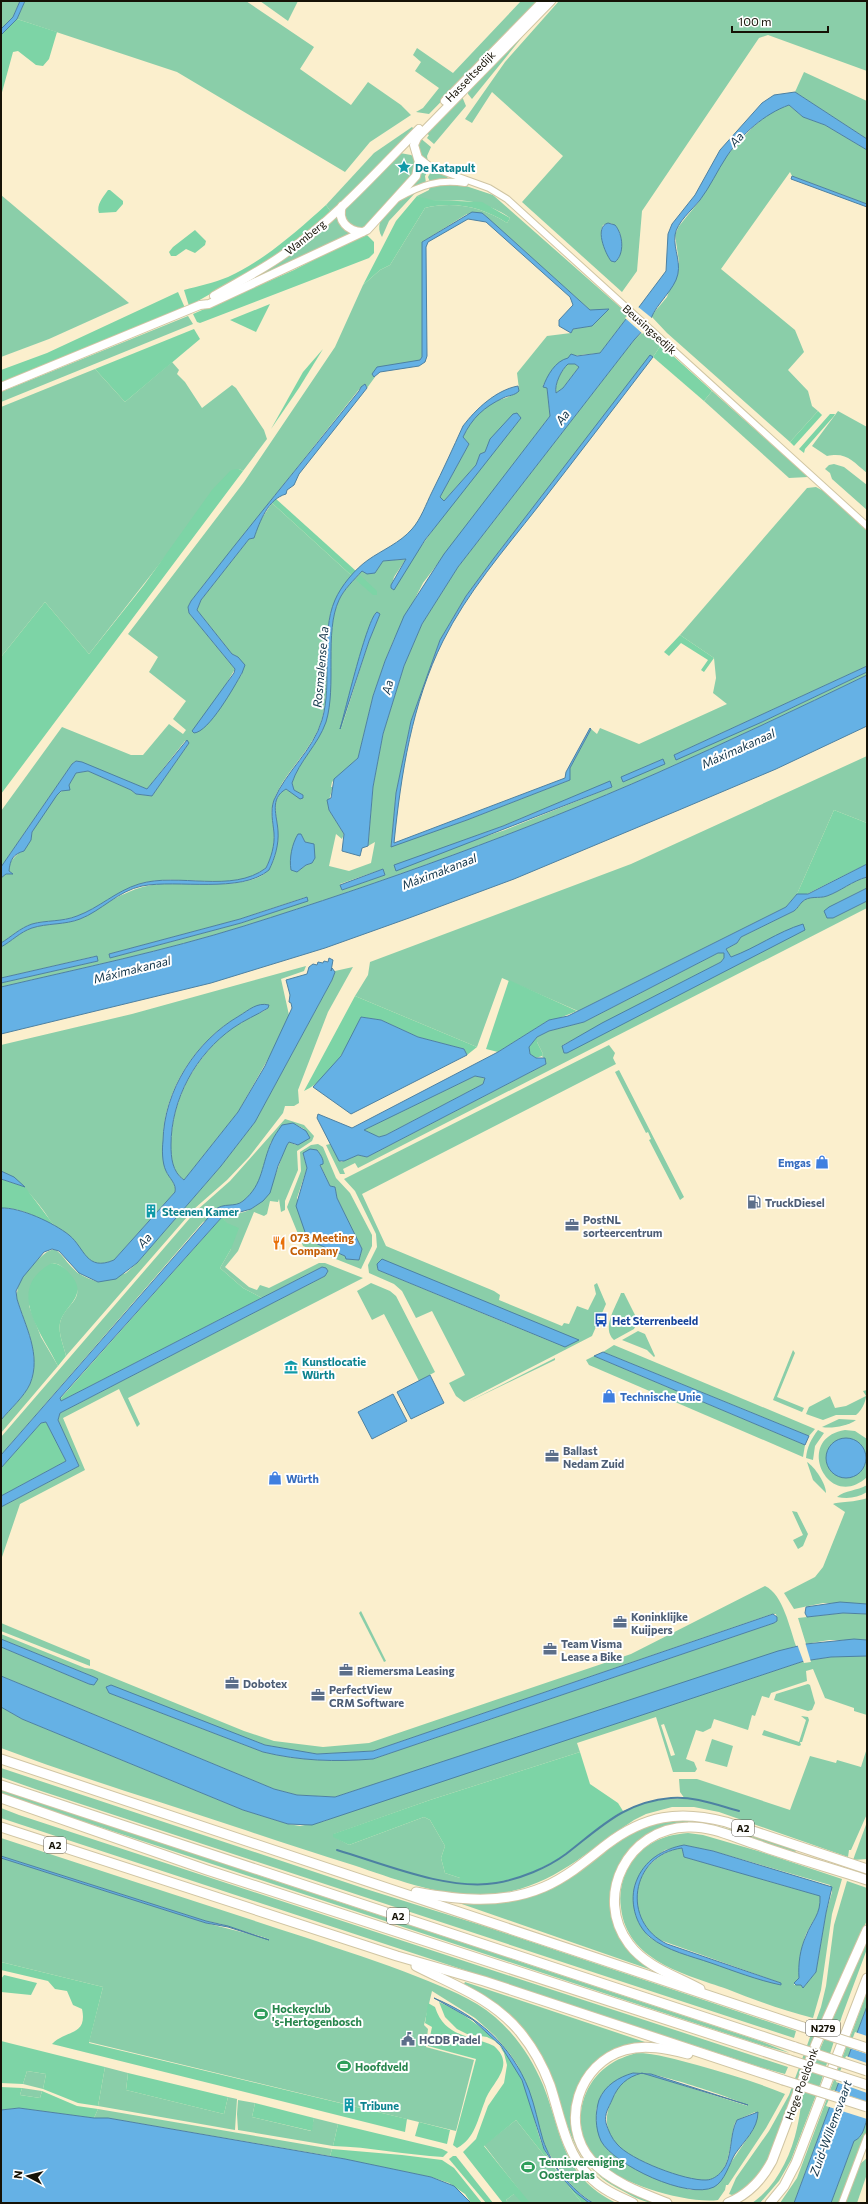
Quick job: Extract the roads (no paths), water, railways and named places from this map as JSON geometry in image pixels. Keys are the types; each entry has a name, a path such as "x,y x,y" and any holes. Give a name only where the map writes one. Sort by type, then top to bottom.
{"highway":[{"name":"A2","path":"1,1759 867,2048"},
{"name":"A2","path":"1,1785 867,2071"},
{"name":"A2","path":"1,1798 207,1870 867,2085"},
{"name":"A2","path":"387,1887 469,1900 491,1900 527,1893 548,1885 572,1872 608,1844 636,1827 660,1818 676,1815 703,1816 726,1822 865,1868"},
{"name":"A2","path":"1,1827 397,1956 484,1981 867,2108"},
{"name":"A2","path":"724,2001 645,1960 624,1937 616,1918 614,1906 616,1883 626,1860 642,1842 654,1835 675,1828 704,1828 867,1880"},
{"name":"Hoge Poeldonk","path":"730,2203 756,2185 772,2161 816,2044 867,1930"},
{"name":"A2","path":"397,1956 487,2001 510,2020 537,2056 545,2071 569,2143 580,2166 596,2183 614,2195 633,2203"},
{"name":"Hoge Poeldonk","path":"770,2203 784,2186 793,2169 867,1978"},
{"name":"A2","path":"666,2203 617,2180 590,2160 580,2141 575,2122 575,2110 580,2089 598,2065 615,2054 635,2048 667,2049 734,2064"}],"main road":[{"name":"Hasseltsedijk","path":"397,151 543,1"},
{"name":"Hasseltsedijk","path":"421,134 551,1"},
{"name":"Wamberg","path":"1,388 200,305 216,300 362,232 394,201 416,176 419,168 418,157 414,145 421,134"},
{"path":"397,151 408,150 418,157"},
{"name":"Wamberg","path":"200,305 287,252 342,206 397,151"},
{"path":"342,206 340,214 345,224 350,230 362,232"}],"street":[{"name":"Beusingsedijk","path":"418,157 432,167 489,188 507,199 867,526"},
{"name":"Wamberg","path":"394,201 410,191 434,182 451,181 477,184"},
{"path":"842,2203 867,2138"}],"water":[{"path":"20,1 25,1 17,19 1,35 1,29 13,17"},
{"name":"Aa","path":"795,92 867,139 867,150 825,125 803,117 789,105 762,119 733,148 704,195 676,230 675,246 679,268 678,274 673,285 657,307 650,323 634,340 458,567 422,624 404,666 383,734 373,787 368,846 362,848 360,856 342,851 344,834 329,810 327,800 331,798 334,779 358,758 373,696 385,661 404,616 444,554 550,416 547,388 543,387 552,370 559,362 568,358 571,354 577,356 600,353 626,319 639,307 666,271 668,234 672,224 695,195 720,150 762,103 774,95","holes":["568,364 575,364 579,367 563,388 556,393 557,381 563,369"]},
{"path":"792,176 867,204 867,207 791,179"},
{"path":"472,212 482,213 590,310 609,309 592,326 573,329 571,333 559,326 559,320 573,305 570,297 486,222 468,219 428,242 426,247 427,356 425,362 419,366 380,372 374,377 372,374 377,367 420,360 422,357 422,242"},
{"path":"608,223 615,225 618,229 622,244 622,249 615,262 611,261 604,247 601,235 604,225"},
{"path":"650,355 653,357 487,572 463,606 443,641 423,689 416,714 404,765 394,843 565,778 566,772 590,728 591,729 570,768 570,780 467,820 391,847 396,793 411,721 440,640 466,596 494,558"},
{"path":"365,384 367,388 299,474 294,485 287,490 286,494 274,501 270,506 262,518 254,538 249,539 201,600 197,610 232,654 238,657 245,665 242,673 221,708 207,725 200,731 194,733 192,731 234,673 235,669 189,613 188,607 191,601 233,548 361,387"},
{"path":"518,386 519,391 517,393 490,405 484,409 470,424 463,437 469,444 440,497 444,501 476,465 480,454 485,452 490,439 513,414 517,413 521,418 425,540 394,590 391,588 391,585 406,559 383,561 375,573 367,574 362,571 346,588 341,596 332,628 331,692 326,722 323,730 299,767 292,783 294,790 303,795 303,798 300,799 286,789 277,798 275,808 278,841 275,856 269,870 257,877 242,882 226,884 156,884 142,886 125,892 80,919 32,928 1,947 1,943 32,924 77,916 139,884 171,880 237,880 252,876 266,868 271,856 274,842 272,812 274,800 285,780 312,742 322,720 327,690 328,628 335,600 345,584 358,568 402,538 418,521 463,426 468,420 480,407 494,396 510,388"},
{"path":"377,612 380,614 369,641 340,729 362,647 373,618"},
{"path":"867,666 867,672 762,722 676,760 674,755"},
{"name":"Máximakanaal","path":"867,675 867,726 776,769 514,879 325,948 211,983 1,1034 1,987 123,959 214,935 401,874 504,836 607,795 762,725"},
{"path":"187,740 189,743 152,796 136,794 131,790 88,771 76,773 69,785 70,790 61,791 57,795 32,832 31,840 24,851 17,854 13,858 9,871 13,874 6,874 1,878 1,867 72,764 76,761 82,762 147,789"},
{"path":"663,759 665,764 623,782 621,777"},
{"path":"610,781 612,787 396,871 394,865 503,826"},
{"path":"298,834 301,834 305,842 314,844 315,858 312,863 306,865 297,872 291,870 290,861"},
{"path":"867,864 867,877 827,896 805,900 794,911 741,937 737,943 726,949 731,957 793,927 803,924 805,930 567,1053 564,1053 562,1046 602,1023 721,962 724,958 724,953 718,953 584,1022 549,1031 537,1037 529,1047 530,1054 536,1058 545,1058 546,1064 367,1157 358,1155 344,1161 339,1161 317,1118 318,1114 352,1128 498,1052 549,1020 568,1016 786,907 797,894 808,894","holes":["475,1076 485,1078 483,1084 386,1135 379,1137 364,1130"]},
{"path":"383,869 385,875 342,890 340,885"},
{"path":"867,888 867,901 833,918 827,918 824,911 829,907"},
{"path":"307,897 308,901 241,923 110,958 109,954 240,919"},
{"path":"97,956 98,961 1,983 1,978"},
{"name":"Aa","path":"329,958 333,960 331,971 332,968 335,972 332,980 255,1122 221,1166 137,1263 116,1279 98,1282 79,1273 59,1251 52,1249 44,1252 23,1277 16,1291 17,1299 31,1341 34,1362 33,1373 30,1384 24,1394 1,1420 1,1208 9,1208 27,1213 63,1230 74,1240 92,1261 97,1263 105,1263 114,1260 175,1192 175,1186 166,1171 163,1160 162,1148 165,1122 169,1103 176,1086 196,1053 223,1026 250,1009 265,1004 269,1005 268,1008 237,1025 220,1039 197,1064 188,1079 175,1111 171,1145 172,1159 175,1169 184,1180 238,1112 265,1066 292,1008 291,1003 289,1002 290,995 286,980 307,974 309,967 313,964 317,965 318,962 323,963 324,961 328,962"},
{"path":"361,1017 381,1020 418,1037 464,1049 467,1055 351,1114 313,1087 341,1056"},
{"path":"293,1123 306,1131 310,1138 298,1145 289,1142 278,1166 270,1193 263,1201 251,1209 222,1217 60,1398 61,1401 322,1267 326,1268 328,1271 325,1276 60,1413 58,1420 79,1466 1,1507 1,1496 66,1461 46,1422 41,1423 1,1468 1,1455 215,1210 222,1206 240,1203 250,1194 259,1181 268,1149 275,1135 282,1125"},
{"path":"310,1149 317,1150 323,1162 323,1164 320,1165 330,1186 335,1187 337,1198 362,1249 359,1260 346,1259 345,1256 313,1242 305,1232 296,1206 307,1168 303,1153"},
{"path":"1,1171 14,1177 25,1187 1,1179"},
{"path":"382,1259 579,1340 565,1347 378,1270 377,1264"},
{"path":"603,1352 809,1436 805,1445 594,1356"},
{"path":"430,1375 444,1403 411,1419 397,1392"},
{"path":"393,1394 407,1421 372,1439 358,1412"},
{"path":"850,1438 857,1441 863,1447 866,1458 865,1466 857,1475 850,1478 842,1478 835,1475 827,1466 826,1454 829,1447 838,1439"},
{"path":"840,1602 867,1604 867,1614 843,1613 807,1617 805,1613 806,1607"},
{"path":"773,1614 777,1617 777,1621 774,1623 373,1759 318,1760 263,1752 109,1693 106,1687 111,1685 265,1745 317,1754 373,1751"},
{"path":"1,1639 98,1679 94,1685 89,1684 1,1647"},
{"path":"854,1639 867,1640 867,1656 831,1657 804,1661 312,1825 288,1824 243,1810 22,1719 1,1707 1,1676 274,1789 297,1795 335,1797 778,1651 806,1644"},
{"path":"684,1845 713,1851 832,1887 816,1972 803,1988 801,1985 796,1985 794,1983 799,1978 801,1951 808,1930 818,1913 820,1896 684,1857 682,1848 665,1853 651,1863 642,1876 638,1890 638,1906 643,1921 652,1934 667,1944 781,1983 781,1985 754,1978 679,1953 657,1942 640,1926 633,1904 634,1889 639,1874 655,1857 669,1849"},
{"path":"1,1856 206,1921 228,1926 269,1940 228,1927 206,1923 1,1858"},
{"path":"434,1998 450,2005 478,2023 502,2045 513,2059 529,2090 543,2140 551,2158 570,2184 585,2198 593,2203 589,2203 575,2192 564,2180 544,2149 522,2080 501,2046 473,2020"},
{"name":"Zuid-Willemsvaart","path":"867,2006 867,2119 864,2129 861,2135 854,2141 831,2203 794,2203"},
{"path":"633,2073 641,2073 627,2079 620,2086 608,2108 606,2123 608,2129 615,2142 634,2157 672,2173 685,2177 706,2180 717,2176 722,2171 728,2160 733,2132 737,2120 758,2112 756,2124 735,2154 724,2177 714,2187 702,2190 687,2189 653,2178 620,2160 601,2141 596,2120 599,2100 605,2090 613,2082"},
{"path":"644,2074 651,2074 748,2105"},
{"path":"19,2108 94,2118 108,2118 345,2159 431,2177 454,2186 471,2203 1,2203 1,2110"}],"waterway":[{"path":"337,1850 395,1869 437,1880 477,1884 496,1883 524,1876 550,1864 566,1854 614,1817 626,1810 654,1800 688,1798 739,1811"}],"place":[{"name":"De Katapult","path":"404,167"},
{"name":"Emgas","path":"822,1162"},
{"name":"TruckDiesel","path":"754,1202"},
{"name":"Steenen Kamer","path":"151,1211"},
{"name":"PostNL sorteercentrum","path":"572,1225"},
{"name":"073 Meeting Company","path":"279,1243"},
{"name":"Het Sterrenbeeld","path":"601,1320"},
{"name":"Kunstlocatie Würth","path":"291,1367"},
{"name":"Technische Unie","path":"609,1396"},
{"name":"Ballast Nedam Zuid","path":"552,1456"},
{"name":"Würth","path":"275,1478"},
{"name":"Koninklijke Kuijpers","path":"620,1622"},
{"name":"Team Visma Lease a Bike","path":"550,1649"},
{"name":"Riemersma Leasing","path":"346,1670"},
{"name":"Dobotex","path":"232,1683"},
{"name":"PerfectView CRM Software","path":"318,1695"},
{"name":"Hockeyclub 's-Hertogenbosch","path":"261,2014"},
{"name":"HCDB Padel","path":"408,2039"},
{"name":"Hoofdveld","path":"344,2066"},
{"name":"Tribune","path":"349,2105"},
{"name":"Tennisvereniging Oosterplas","path":"528,2167"}],"water label":[{"name":"Rosmalense Aa","path":"320,667"}]}
